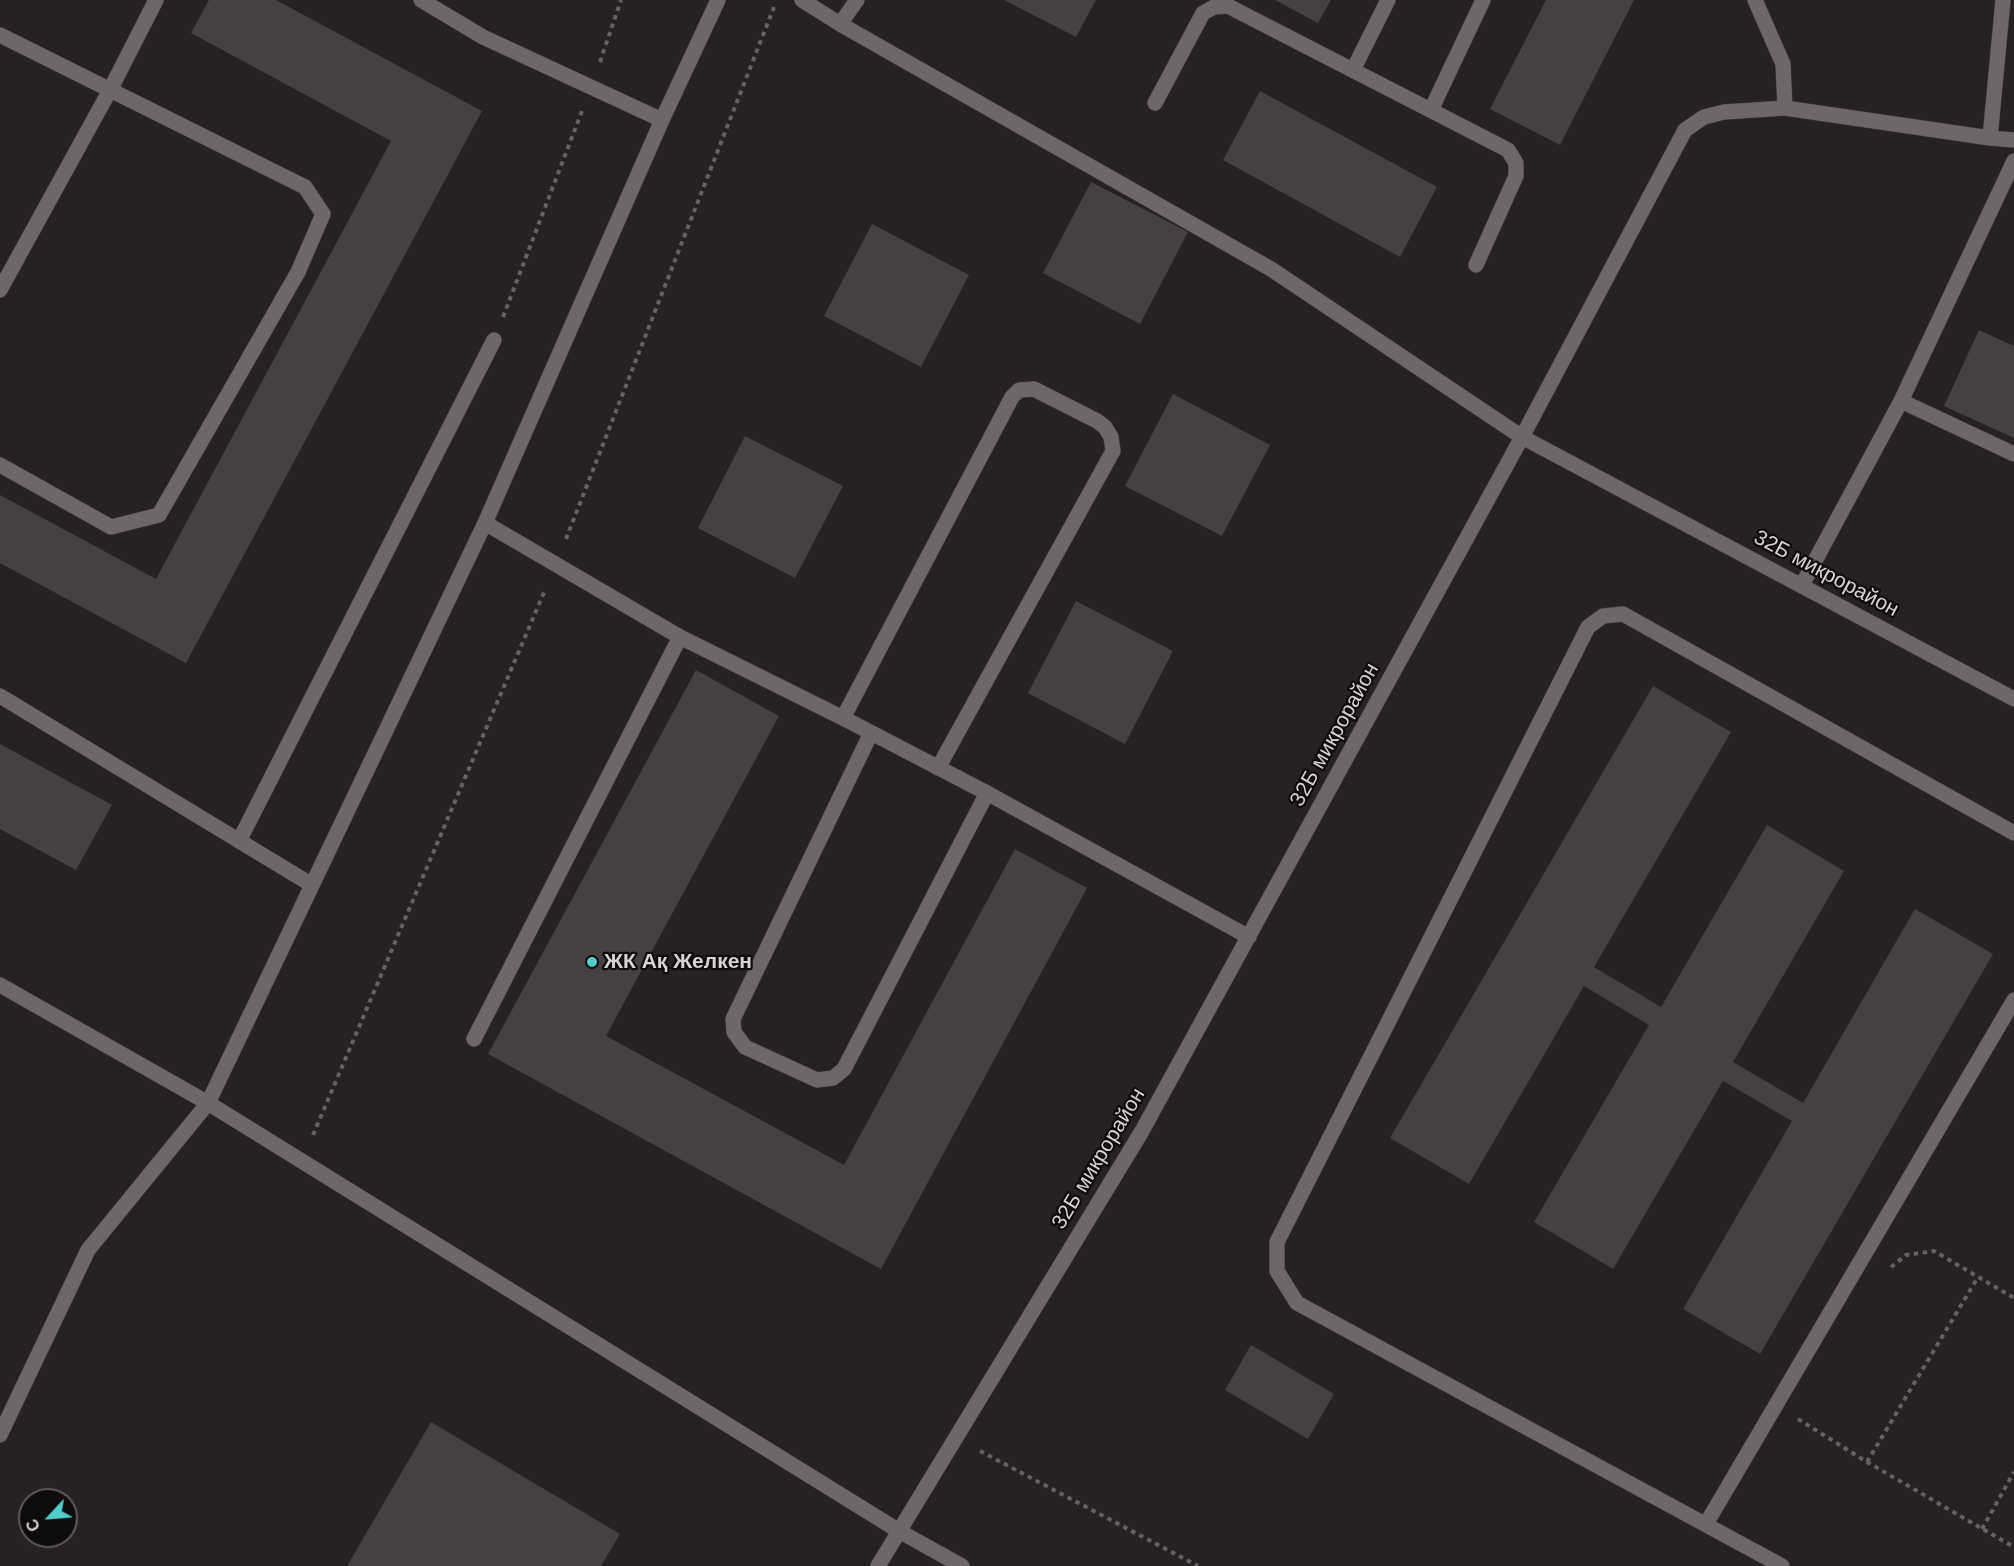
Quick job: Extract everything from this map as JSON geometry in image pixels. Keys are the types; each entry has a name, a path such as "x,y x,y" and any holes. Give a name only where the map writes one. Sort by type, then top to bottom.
{"street":[{"path":"0,290 110,90 156,0"},
{"path":"421,0 483,37 662,120"},
{"path":"0,1435 88,1250 208,1103 484,523 662,120 718,0"},
{"path":"802,0 840,24 1271,269 1522,437 1685,130 1704,117 1724,112 1785,108 2014,140"},
{"path":"840,24 857,0"},
{"path":"1353,70 1388,0"},
{"path":"1431,110 1483,0"},
{"path":"1755,0 1783,64 1785,108"},
{"path":"1990,138 2003,0"},
{"path":"1155,102 1203,13 1214,7 1228,6 1508,150 1516,163 1516,176 1476,265"},
{"path":"0,34 305,187 322,214 298,272 159,515 111,526 0,465"},
{"path":"1803,585 1901,401 2014,161"},
{"path":"239,841 494,340"},
{"path":"843,718 1012,397 1019,390 1034,388 1098,421 1111,437 1113,451 938,768"},
{"path":"1901,401 2014,454"},
{"name":"32Б микрорайон","path":"878,1566 1142,1131 1522,437 2014,699"},
{"path":"484,523 680,637 987,793 1249,937"},
{"path":"1782,1566 1298,1303 1277,1271 1277,1242 1588,627 1603,616 1623,614 2014,833"},
{"path":"474,1039 680,637"},
{"path":"0,696 312,885"},
{"path":"871,733 733,1019 734,1032 745,1047 817,1080 833,1078 843,1069 987,793"},
{"path":"0,986 208,1103 899,1531 962,1566"},
{"path":"1706,1524 2014,1000"}],"path":[{"path":"494,340 591,87 621,0"},
{"path":"1888,1269 1906,1255 1934,1251 2014,1298"},
{"path":"1867,1462 1978,1277"},
{"path":"1776,1405 1867,1462 2014,1547"},
{"path":"955,1438 1198,1566"},
{"path":"1982,1529 2014,1472"}],"building":[{"path":"209,0 276,0 482,111 186,663 0,563 0,495 156,579 391,141 191,33"},
{"path":"1004,0 1096,0 1076,37"},
{"path":"1275,0 1331,0 1318,23"},
{"path":"1546,0 1634,0 1560,145 1490,109"},
{"path":"1260,91 1437,187 1400,257 1223,160"},
{"path":"1091,182 1188,232 1140,324 1043,273"},
{"path":"872,224 969,275 921,367 824,316"},
{"path":"1979,330 2014,346 2014,438 1944,406"},
{"path":"1173,394 1270,445 1222,536 1125,486"},
{"path":"745,436 843,486 795,578 698,528"},
{"path":"1076,601 1173,651 1125,744 1028,693"},
{"name":"ЖК Ақ Желкен","path":"696,670 779,716 606,1036 844,1165 1015,849 1087,888 881,1269 488,1054"},
{"path":"1653,686 1731,732 1594,967 1661,1007 1767,825 1844,871 1733,1062 1803,1103 1915,909 1993,954 1760,1354 1683,1309 1792,1121 1723,1081 1613,1269 1534,1222 1649,1025 1584,986 1469,1184 1390,1138"},
{"path":"0,744 112,805 76,870 0,829"},
{"path":"1251,1345 1334,1394 1308,1439 1225,1390"},
{"path":"431,1422 620,1534 601,1566 347,1566"}],"place":[{"name":"ЖК Ақ Желкен","path":"592,962"}]}
